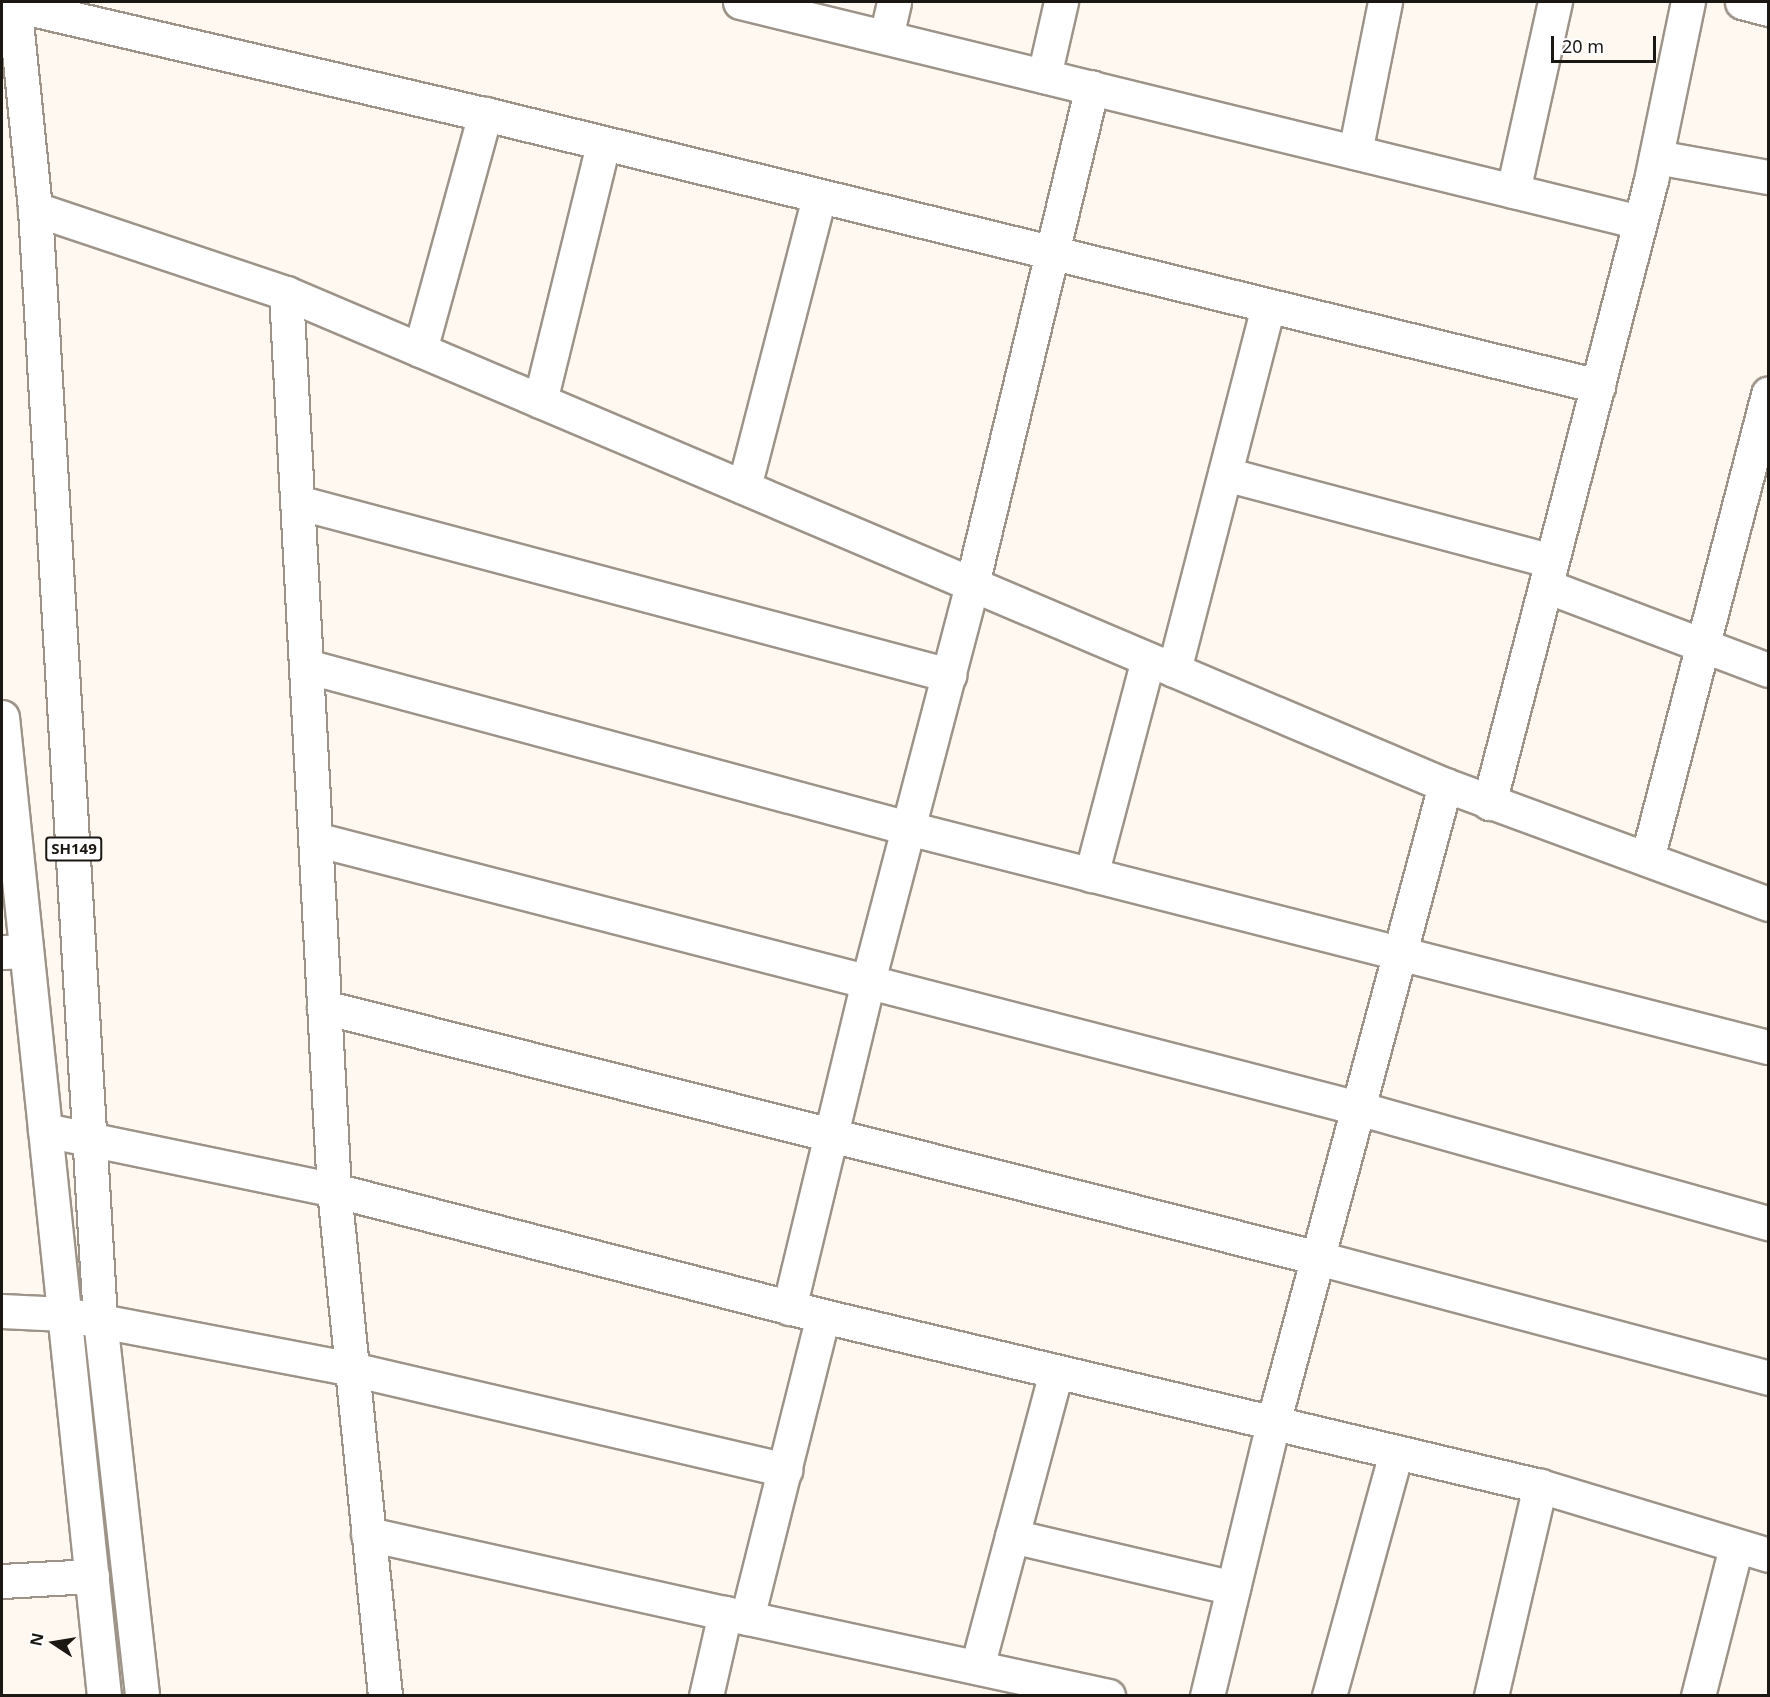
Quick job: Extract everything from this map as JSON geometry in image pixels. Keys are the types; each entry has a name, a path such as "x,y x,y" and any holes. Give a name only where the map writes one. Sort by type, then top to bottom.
{"street":[{"path":"740,2 1640,222"},
{"path":"886,37 894,2"},
{"path":"1044,76 1061,2"},
{"path":"1355,152 1384,2"},
{"path":"1513,190 1555,2"},
{"path":"1489,803 1640,222 1688,2"},
{"path":"1743,2 1768,9"},
{"path":"14,3 485,114 1598,386"},
{"name":"SH149","path":"14,3 35,209 100,1320 142,1695"},
{"path":"789,1308 868,981 972,584 1092,87"},
{"path":"420,350 485,114"},
{"path":"540,400 603,144"},
{"path":"1656,157 1768,177"},
{"path":"744,487 819,197"},
{"path":"35,209 286,293 1445,785 1768,904"},
{"path":"286,293 334,1190 385,1695"},
{"path":"1091,875 1225,474 1268,307"},
{"path":"1647,859 1768,393"},
{"path":"1225,474 1549,574 1768,670"},
{"path":"297,502 949,675"},
{"path":"306,666 908,828 1768,1047"},
{"path":"2,717 14,951 45,1130 104,1695"},
{"path":"1207,1695 1273,1423 1445,785"},
{"path":"315,839 1358,1108 1768,1223"},
{"path":"324,1007 1318,1258 1768,1378"},
{"path":"45,1130 334,1190 789,1308 1540,1486 1768,1555"},
{"path":"2,1311 64,1314 100,1320 352,1370 785,1470"},
{"path":"706,1695 736,1616 785,1470 823,1316"},
{"path":"977,1667 1056,1371"},
{"path":"1329,1695 1396,1452"},
{"path":"1491,1695 1540,1486"},
{"path":"368,1534 736,1616 1108,1695"},
{"path":"1012,1536 1233,1588"},
{"path":"1698,1695 1736,1547"},
{"path":"2,1581 92,1576"}]}
